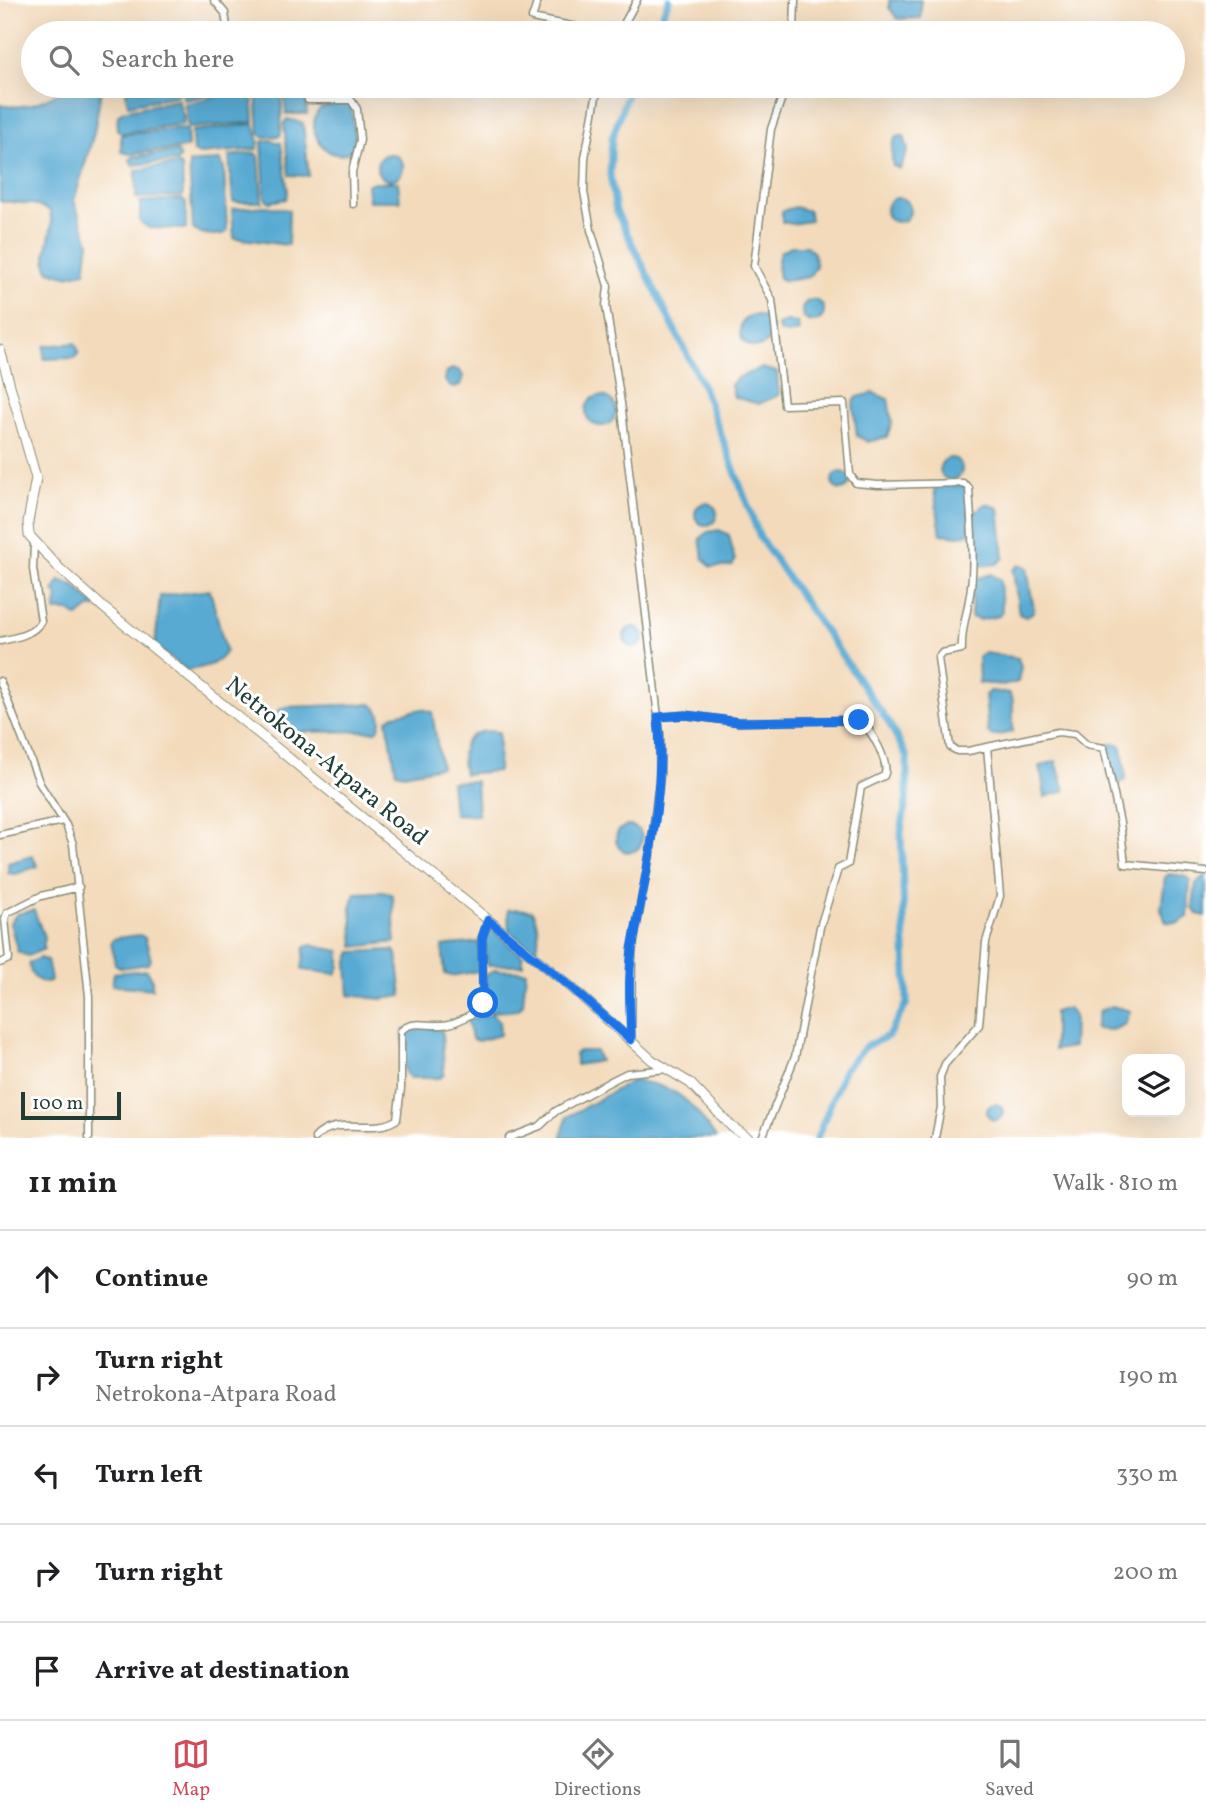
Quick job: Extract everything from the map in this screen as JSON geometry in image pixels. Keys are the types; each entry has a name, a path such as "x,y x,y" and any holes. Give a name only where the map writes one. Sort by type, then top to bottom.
{"street":[{"path":"214,0 225,13 226,21"},
{"path":"538,0 532,18 547,21"},
{"path":"626,21 637,0"},
{"path":"794,21 795,0"},
{"path":"308,98 313,103 351,100 357,109 360,140 352,172 353,204"},
{"path":"596,98 585,158 584,192 591,230 608,286 606,306 622,410 658,717 660,775 643,899 632,951 631,1040"},
{"path":"782,98 771,129 754,266 772,300 784,405 844,403 850,475 856,483 878,485 957,482 969,486 972,570 970,600 960,633 962,649 942,653 938,658 950,747 957,751 987,747 1058,732 1075,734 1091,746 1102,747 1116,802 1125,864 1206,872"},
{"path":"0,350 8,370 22,435 35,471 36,491 28,522 34,543 33,569 41,621 37,628 28,633 0,641"},
{"name":"Netrokona-Atpara Road","path":"34,543 104,608 571,987 631,1040 667,1069 690,1083 732,1127 748,1138"},
{"path":"0,681 40,785 71,834 89,996 89,1138"},
{"path":"658,717 686,715 739,722 859,720 867,728 886,762 884,776 861,787 848,864 838,869 820,927 795,1057 762,1138"},
{"path":"935,1138 941,1107 940,1077 944,1064 979,1025 986,942 1000,896 987,747"},
{"path":"0,835 64,821"},
{"path":"0,963 9,959 5,919 7,913 41,895 79,887"},
{"path":"315,1138 319,1133 340,1126 370,1126 397,1119 401,1088 401,1031 411,1025 441,1026 459,1020 482,1006 482,938 488,920"},
{"path":"509,1138 540,1126 556,1111 627,1073 667,1069"}],"water":[{"path":"889,0 921,0 921,18 898,19 889,8"},
{"path":"100,98 94,133 74,201 89,242 85,272 66,276 49,271 46,263 51,226 49,210 33,204 0,201 0,105 17,106 47,99"},
{"path":"127,98 164,98 128,105"},
{"path":"209,98 252,98 254,122 188,128 185,104"},
{"path":"257,98 282,98 280,136 263,137 259,133"},
{"path":"285,98 306,98 307,114 286,114"},
{"path":"178,100 184,118 183,124 121,133 117,129 118,115 123,111"},
{"path":"346,102 351,105 356,146 347,153 338,154 329,151 316,136 315,117 321,108"},
{"path":"287,119 303,123 309,176 289,175 284,124"},
{"path":"254,124 259,142 257,149 201,154 193,152 192,131"},
{"path":"181,128 187,130 188,147 130,154 121,152 121,135"},
{"path":"899,135 904,136 908,150 900,169 893,166 892,153 894,141"},
{"path":"269,140 281,143 288,192 286,199 269,202 265,198 262,142"},
{"path":"177,151 180,158 177,161 133,165 130,160 132,157"},
{"path":"255,153 259,157 262,202 233,202 229,156"},
{"path":"390,154 400,157 403,167 400,177 390,180 380,177 377,167 380,157"},
{"path":"220,160 224,168 227,232 205,234 193,229 189,163"},
{"path":"178,164 182,168 183,196 136,198 136,170"},
{"path":"374,182 398,182 400,201 369,201 367,185"},
{"path":"898,198 909,205 910,210 903,221 898,222 887,215 886,210 893,199"},
{"path":"182,199 186,203 186,229 149,228 140,222 140,202"},
{"path":"266,206 289,210 288,245 234,238 232,209"},
{"path":"795,207 809,211 810,221 792,224 782,222 782,211"},
{"path":"791,246 806,246 814,253 816,266 809,277 785,281 779,278 777,266 780,252"},
{"path":"813,300 821,303 824,311 821,319 813,322 805,319 802,311 805,303"},
{"path":"756,315 768,319 772,331 768,343 756,347 744,343 740,331 744,319"},
{"path":"786,322 798,323 799,331 788,334 779,331 778,325"},
{"path":"75,343 79,352 75,358 44,359 44,346"},
{"path":"761,368 777,372 779,395 759,404 734,397 731,385 737,378"},
{"path":"454,369 460,372 463,378 460,384 454,387 448,384 445,378 448,372"},
{"path":"873,393 888,399 892,422 887,437 868,442 857,436 853,404 857,397"},
{"path":"601,396 612,400 616,411 612,422 601,426 590,422 586,411 590,400"},
{"path":"951,458 959,461 962,469 959,477 951,480 943,477 940,469 943,461"},
{"path":"841,472 847,475 850,481 847,487 841,490 835,487 832,481 835,475"},
{"path":"937,485 967,486 970,533 959,536 941,534 934,490"},
{"path":"706,503 714,506 717,514 714,522 706,525 698,522 695,514 698,506"},
{"path":"986,504 999,508 1004,558 997,564 978,566 974,512"},
{"path":"719,530 729,535 735,561 732,566 711,567 703,558 700,539 708,532"},
{"path":"1019,565 1027,567 1034,611 1026,617 1019,614 1013,570"},
{"path":"991,574 1000,580 1002,611 999,616 979,620 971,617 973,580"},
{"path":"60,580 76,587 97,608 89,608 78,617 69,611 55,611 58,597 54,590"},
{"path":"210,590 226,651 214,663 186,670 155,646 160,596"},
{"path":"634,627 641,630 644,637 641,644 634,647 627,644 624,637 627,630"},
{"path":"985,653 1018,658 1021,667 1018,682 1006,685 979,683 978,657"},
{"path":"990,691 1009,693 1013,701 1013,732 993,736 988,733 985,695"},
{"path":"371,704 380,716 377,731 291,732 281,728 279,722 278,711 285,707"},
{"path":"422,709 432,712 441,767 404,774 396,772 387,720 394,715"},
{"path":"479,732 499,732 498,771 464,774 462,754 467,740"},
{"path":"1110,744 1120,745 1122,748 1126,779 1120,783 1112,781 1106,749"},
{"path":"1056,761 1065,791 1045,797 1040,766"},
{"path":"476,781 478,815 454,814 451,782"},
{"path":"629,826 638,830 642,839 638,848 629,852 620,848 616,839 620,830"},
{"path":"32,856 38,866 16,874 8,873 8,863"},
{"path":"1169,874 1184,876 1190,880 1188,917 1178,923 1166,922 1161,909 1165,877"},
{"path":"1206,876 1206,916 1197,914 1193,908 1196,883"},
{"path":"388,892 393,896 395,942 354,947 351,908 355,893"},
{"path":"34,910 44,937 44,949 28,956 18,952 10,923 17,914"},
{"path":"508,910 532,911 534,915 538,937 535,951 509,932"},
{"path":"488,927 523,956 523,965 488,965 484,944"},
{"path":"140,935 145,938 151,959 148,964 121,968 115,964 111,941"},
{"path":"479,942 479,971 451,976 445,974 442,946"},
{"path":"311,945 340,951 340,966 336,974 302,970 305,947"},
{"path":"393,950 397,954 402,996 382,999 349,995 347,963 352,952"},
{"path":"39,958 47,960 51,980 48,983 34,977 31,971 29,963"},
{"path":"147,970 152,978 152,989 112,985 114,973"},
{"path":"494,970 526,971 523,1004 518,1010 492,1012 485,1008 485,976"},
{"path":"1112,1006 1130,1011 1125,1024 1113,1030 1095,1029 1099,1011"},
{"path":"1068,1008 1074,1016 1073,1047 1054,1050 1054,1012"},
{"path":"492,1014 499,1021 500,1035 478,1041 472,1039 467,1019"},
{"path":"418,1026 438,1028 442,1032 444,1074 440,1078 410,1078 405,1072 403,1031"},
{"path":"579,1051 596,1051 600,1061 576,1065 575,1054"},
{"path":"632,1081 661,1086 682,1097 699,1114 716,1138 561,1138 567,1117"},
{"path":"995,1104 1003,1112 995,1120 987,1112"}],"waterway":[{"path":"659,21 669,0"},
{"path":"626,98 612,138 610,175 616,211 703,387 760,538 889,723 907,757 907,796 901,832 907,1003 888,1036 866,1046 844,1070 817,1138"}],"route":[{"path":"483,1003 482,938 488,920 631,1040 632,951 643,899 660,775 658,717 686,715 739,722 835,723 859,720"}]}
